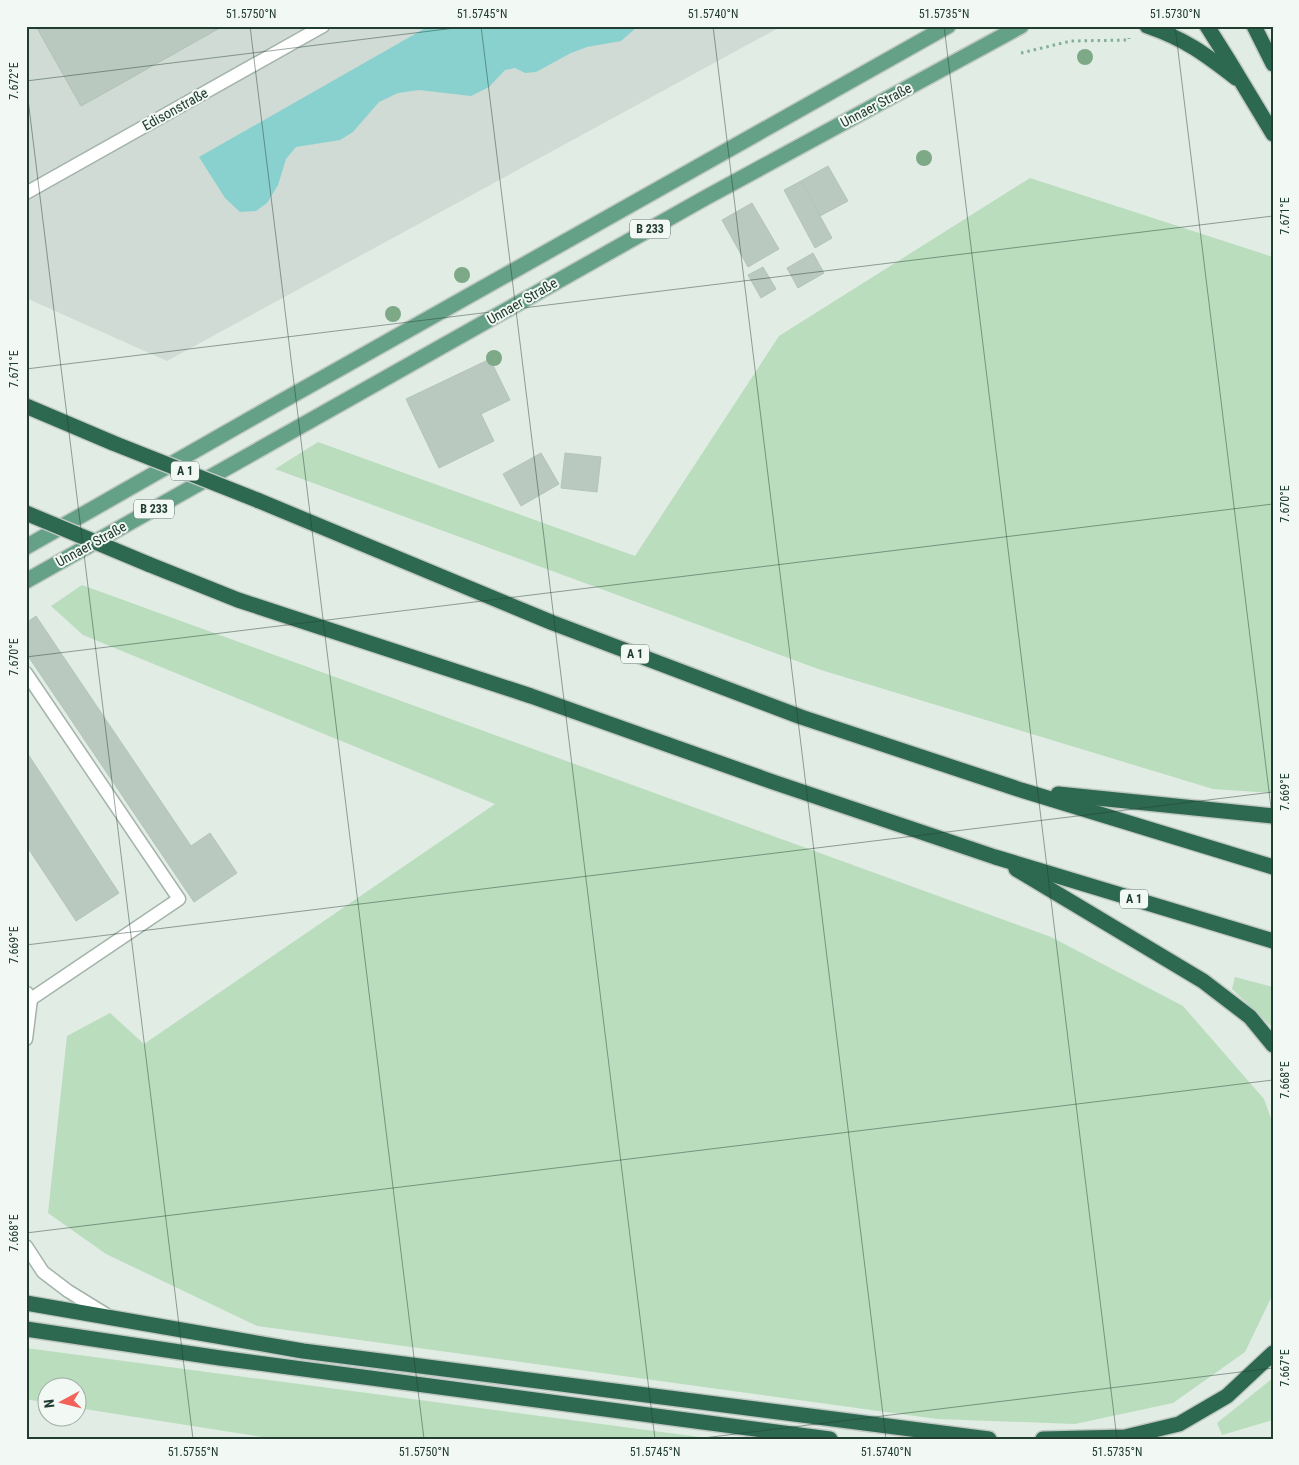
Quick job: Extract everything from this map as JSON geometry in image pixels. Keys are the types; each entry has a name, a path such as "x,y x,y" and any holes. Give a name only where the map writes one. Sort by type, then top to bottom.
{"highway":[{"path":"1147,26 1173,35 1204,53 1243,84"},
{"path":"1207,26 1273,134"},
{"path":"1254,26 1273,64"},
{"name":"A 1","path":"26,406 553,623 801,717 1021,790 1273,866"},
{"name":"A 1","path":"26,514 238,600 531,696 773,782 995,857 1273,941"},
{"path":"1021,790 1273,816"},
{"path":"995,857 1203,981 1250,1017 1273,1045"},
{"path":"26,1303 303,1351 989,1439"},
{"path":"26,1329 230,1359 830,1439"},
{"path":"1043,1439 1125,1437 1179,1424 1228,1396 1273,1353"}],"main road":[{"name":"Unnaer Straße","path":"26,547 286,398 948,26"},
{"name":"Unnaer Straße","path":"26,581 704,198 1021,26"}],"lane":[{"name":"Edisonstraße","path":"26,193 324,26"},
{"path":"26,673 179,899 29,995 26,1039"},
{"path":"26,1246 43,1272 68,1291 111,1318"}],"shaded area":[{"path":"26,26 782,26 167,361 26,298"}],"green space":[{"path":"1030,178 1273,257 1273,793 1213,789 821,670 275,469 318,442 635,556 779,336"},
{"path":"82,585 1051,937 1183,1006 1264,1099 1273,1124 1273,1294 1245,1352 1173,1403 1075,1424 937,1419 257,1326 106,1254 48,1213 67,1036 110,1013 144,1044 495,804 83,635 51,606"},
{"path":"1235,977 1273,987 1273,1028 1232,989"},
{"path":"26,1348 715,1439 275,1439 88,1410 88,1378 38,1378 38,1401 26,1399"},
{"path":"1273,1378 1273,1420 1222,1435 1217,1423"}],"water":[{"path":"429,26 638,26 621,41 587,47 571,53 536,72 525,73 515,68 505,70 489,87 471,96 419,90 398,93 379,102 353,132 340,140 296,147 286,159 278,185 267,203 256,211 240,212 225,198 199,157"}],"building":[{"path":"36,26 223,26 81,106"},
{"path":"36,26 223,26 81,106"},
{"path":"828,166 848,201 820,216 801,181"},
{"path":"801,181 832,238 815,248 784,190"},
{"path":"752,203 779,249 748,267 722,220"},
{"path":"813,253 824,273 798,288 787,268"},
{"path":"763,267 776,289 761,298 748,275"},
{"path":"490,359 510,400 481,414 494,441 439,468 406,399"},
{"path":"541,453 559,484 521,506 503,474"},
{"path":"565,453 601,457 597,492 561,488"},
{"path":"36,616 191,846 210,833 237,873 194,902 26,653 26,623"},
{"path":"26,751 119,893 76,921 26,845"}]}
